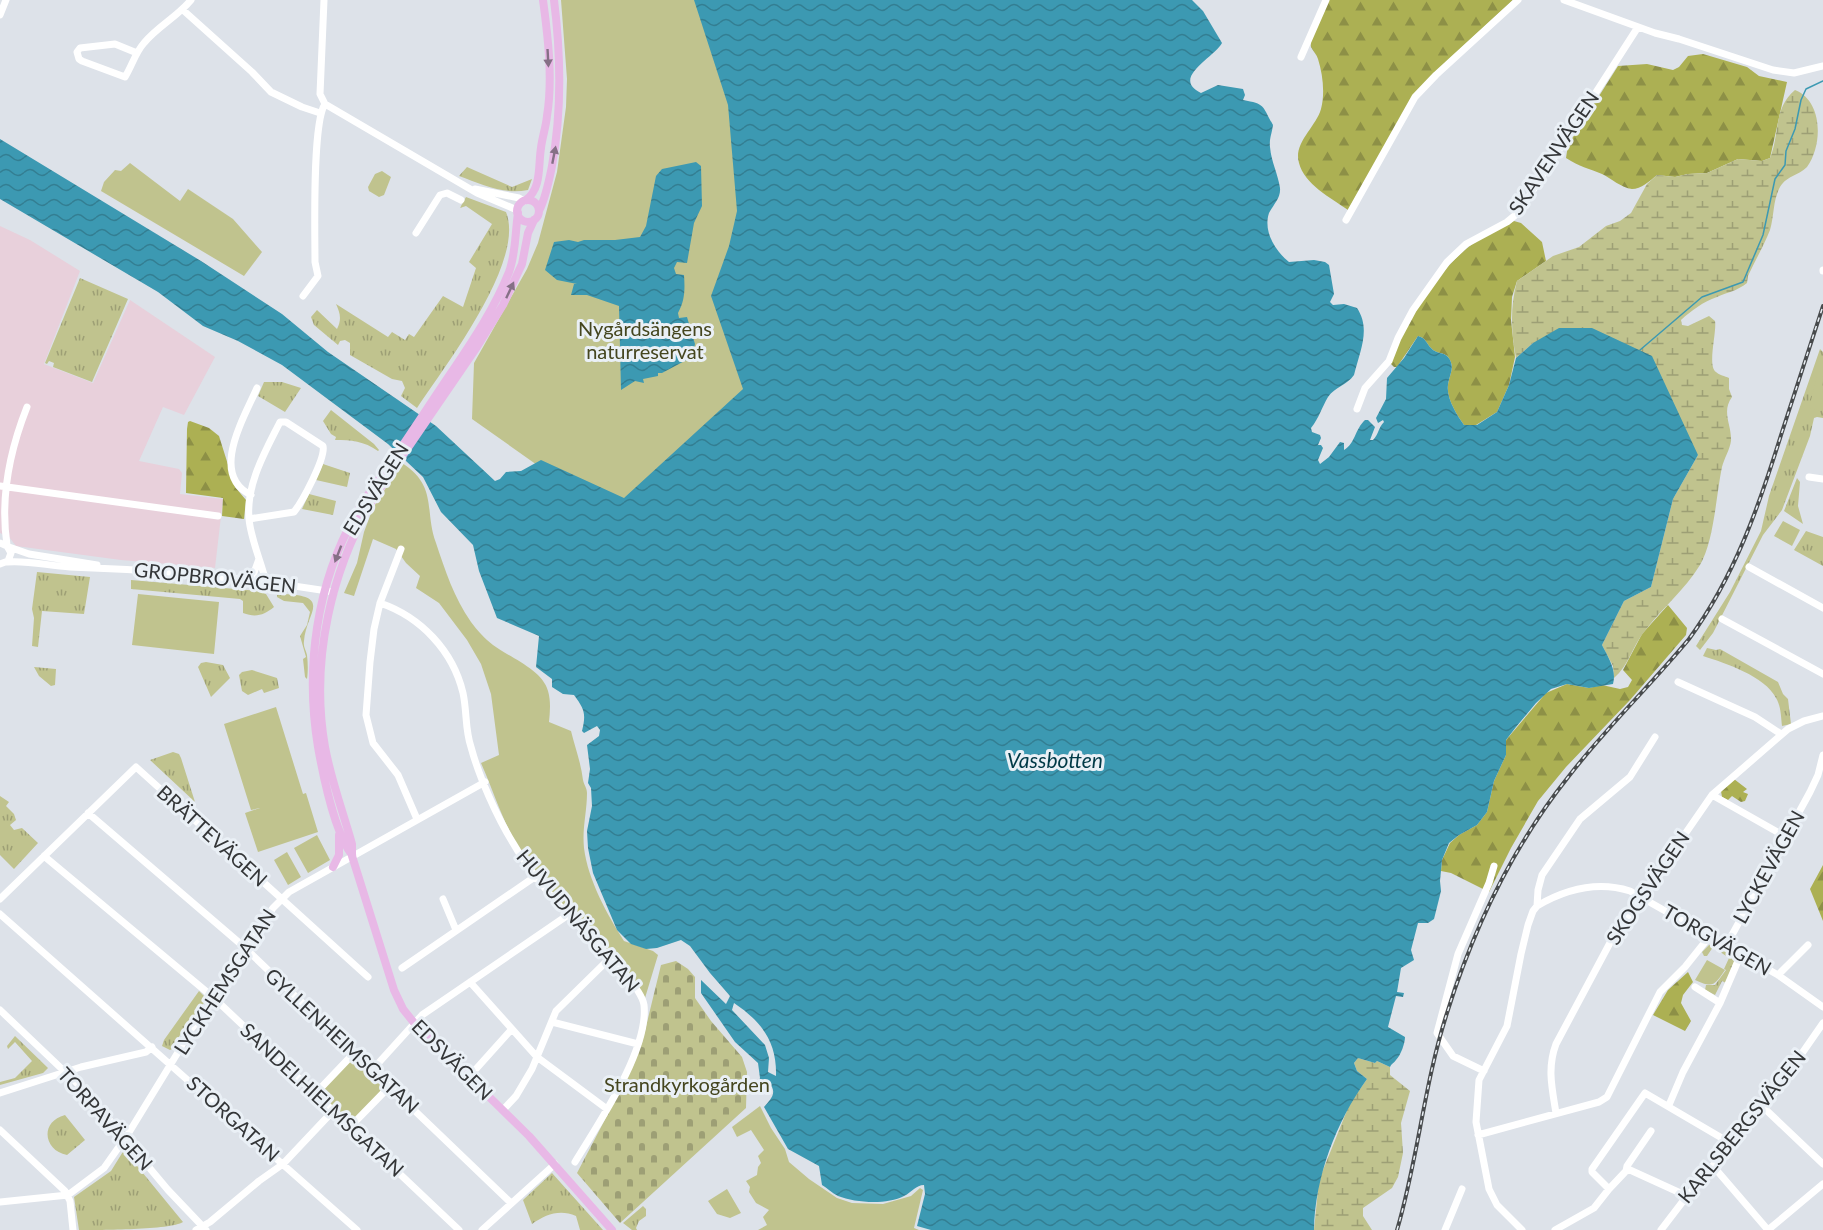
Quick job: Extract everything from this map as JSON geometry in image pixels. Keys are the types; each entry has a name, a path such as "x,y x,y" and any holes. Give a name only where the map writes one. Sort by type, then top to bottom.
{"main road":[{"path":"534,220 529,222 523,220 518,212 519,205 533,195 537,186 540,149 547,116 549,63 543,0"},
{"name":"EDSVÄGEN","path":"554,0 560,61 560,102 552,164 543,203 528,233 522,264 503,305 391,469 364,514 334,592 323,645 320,689 322,729 330,771 352,844 352,855 394,990 403,1009 415,1024 555,1164 612,1230"},
{"path":"525,201 534,202 539,211"},
{"name":"EDSVÄGEN","path":"432,408 470,345 509,270 518,212"},
{"name":"EDSVÄGEN","path":"352,855 347,848 325,783 316,730 315,639 324,591 339,551 356,513 391,469"},
{"path":"333,867 339,849 337,820"}],"street":[{"path":"0,15 6,0"},
{"path":"137,53 115,44 80,48 77,52 82,61 125,77 137,53 150,36 183,10 191,0"},
{"path":"324,0 320,94 325,104 477,193 518,212"},
{"path":"1301,57 1326,0"},
{"path":"1347,220 1416,97 1436,75 1518,0"},
{"path":"1564,0 1638,27 1773,70 1794,73 1823,66"},
{"path":"183,10 271,92 320,113"},
{"name":"SKAVENVÄGEN","path":"1357,409 1365,388 1389,361 1413,310 1447,262 1466,244 1507,222 1519,212 1638,27"},
{"path":"303,296 318,276 315,262 315,228 320,113 325,104"},
{"path":"473,189 525,201"},
{"path":"416,233 440,195 447,193 461,200"},
{"path":"251,495 240,489 236,483 231,455 233,444 256,388"},
{"path":"3,563 11,555 5,545 1,526 2,486 11,449 27,406"},
{"path":"249,519 294,512 320,462 324,448 286,422 280,422 260,464 251,495 249,519 266,582"},
{"path":"1809,477 1823,479"},
{"path":"2,486 218,516"},
{"name":"GROPBROVÄGEN","path":"5,545 29,554 86,561 105,567"},
{"path":"401,549 380,603 370,662 366,704 367,725 373,743 398,775 417,819"},
{"path":"251,581 259,559"},
{"name":"GROPBROVÄGEN","path":"3,563 18,561 69,567 105,567 266,582 324,591"},
{"path":"1749,567 1823,608"},
{"path":"324,591 334,592"},
{"name":"HUVUDNÄSGATAN","path":"380,603 398,610 418,623 449,659 463,693 470,746 507,832 536,876 568,915 631,981 644,1004 638,1044 624,1077 575,1162"},
{"path":"1722,619 1823,675"},
{"path":"1678,682 1755,717 1781,734"},
{"name":"SKOGSVÄGEN","path":"1556,1113 1550,1073 1551,1059 1556,1044 1603,955 1641,896 1712,795 1781,734 1804,721 1823,716"},
{"path":"1522,1230 1492,1197 1484,1170 1478,1135 1479,1080 1507,1026 1528,925 1537,906 1542,875 1569,833 1585,814 1630,777 1655,737"},
{"name":"LYCKEVÄGEN","path":"1726,946 1815,783 1823,755"},
{"name":"BRÄTTEVÄGEN","path":"88,813 136,767 368,978"},
{"name":"LYCKHEMSGATAN","path":"68,1195 104,1168 125,1139 187,1034 282,898 352,855 485,782"},
{"path":"1712,795 1785,837"},
{"path":"0,899 88,813"},
{"name":"GYLLENHEIMSGATAN","path":"88,813 246,950 511,1203"},
{"name":"SANDELHIELMSGATAN","path":"44,856 214,998 459,1230"},
{"path":"1484,1071 1453,1056 1437,1033 1458,954 1489,883 1494,866"},
{"path":"402,968 536,876"},
{"name":"TORGVÄGEN","path":"1537,906 1566,893 1592,886 1620,888 1641,896 1778,975 1823,1007"},
{"path":"443,899 456,930"},
{"name":"STORGATAN","path":"0,914 357,1230"},
{"path":"373,1069 422,1015 568,915"},
{"path":"1478,1135 1599,1101 1610,1095 1660,992 1685,967 1709,937"},
{"path":"1778,975 1808,945"},
{"path":"1669,1105 1683,1072 1720,1003 1741,954"},
{"path":"503,1110 516,1096 560,1007 609,959"},
{"path":"470,982 537,1057 607,1109"},
{"path":"1695,987 1720,1003"},
{"name":"TORPAVÄGEN","path":"0,1010 85,1090 202,1229"},
{"path":"552,1022 638,1044"},
{"name":"KARLSBERGSVÄGEN","path":"1661,1230 1763,1107 1823,1023"},
{"path":"476,1069 512,1030"},
{"path":"0,1093 81,1067 146,1052 152,1047"},
{"path":"315,1094 355,1052"},
{"path":"350,1127 390,1086"},
{"path":"1609,1189 1592,1172 1592,1169 1644,1093 1669,1105 1732,1144"},
{"path":"1763,1107 1823,1164"},
{"path":"202,1229 283,1164 333,1111"},
{"path":"0,1130 68,1195 73,1230"},
{"path":"1555,1230 1594,1208 1626,1171 1627,1166 1651,1131"},
{"path":"482,1230 555,1164"},
{"path":"1713,1166 1768,1230 1823,1184"},
{"path":"1626,1171 1630,1170 1687,1196"},
{"path":"1446,1230 1462,1189"},
{"path":"0,1202 68,1195"}],"shaded area":[{"path":"0,226 30,240 80,271 44,364 93,383 130,300 215,357 184,415 163,407 139,461 179,469 182,473 180,494 223,499 215,568 121,560 16,546 9,537 0,533"}],"green space":[{"name":"Nygårdsängens naturreservat","path":"561,0 728,0 807,376 639,537 472,419 474,363 527,269 538,243 557,172 566,107 567,79"},
{"path":"1328,0 1513,0 1434,73 1383,149 1348,210 1306,178 1298,156 1302,142 1321,109 1323,91 1321,71 1311,43 1314,30"},
{"path":"1703,54 1747,67 1759,76 1787,82 1770,158 1762,161 1738,159 1707,173 1675,177 1657,175 1642,186 1632,189 1566,158 1568,145 1618,66 1647,64 1673,70 1679,67 1688,56"},
{"path":"1795,90 1811,104 1818,124 1818,136 1812,158 1807,167 1785,181 1779,189 1770,230 1748,276 1747,283 1702,304 1681,320 1682,325 1688,326 1709,316 1715,321 1713,369 1729,378 1732,397 1727,408 1731,441 1722,467 1714,518 1705,555 1694,574 1644,632 1614,678 1613,666 1602,645 1624,601 1651,587 1673,499 1698,455 1533,343 1516,358 1512,319 1517,281 1553,256 1579,247 1606,226 1620,221 1631,213 1647,184 1657,175 1675,177 1707,173 1738,159 1762,161 1770,158 1780,113 1788,97"},
{"path":"130,163 180,201 188,189 233,219 262,252 244,276 101,191 104,182 115,170 121,171"},
{"path":"467,167 512,187 532,179 528,190 501,190 459,176"},
{"path":"382,171 391,177 384,195 379,197 369,191 368,187 375,174"},
{"path":"466,197 506,212 509,233 504,257 494,284 479,313 417,408 401,396 405,388 402,381 392,379 350,355 350,343 345,340 340,341 338,345 314,325 311,317 317,310 337,329 340,316 336,304 388,337 392,332 405,340 409,334 414,337 443,296 463,307 476,268 469,262 492,224 466,206 460,208"},
{"path":"1514,221 1521,223 1542,242 1546,261 1517,281 1512,297 1511,320 1515,357 1509,385 1497,412 1476,425 1464,425 1450,401 1448,385 1452,368 1446,355 1433,350 1424,339 1418,336 1397,367 1390,363 1412,317 1442,273 1471,245"},
{"path":"80,278 128,299 92,382 53,367 54,363 49,361 45,363"},
{"path":"1820,349 1823,352 1823,418 1814,418 1810,436 1782,510 1763,535 1713,633 1700,650 1696,646 1730,592 1761,531 1769,496"},
{"path":"1817,376 1823,377 1821,411 1809,408"},
{"path":"264,382 282,382 301,388 285,412 258,396"},
{"path":"331,410 379,450 357,442 335,440 336,437 331,434 323,421"},
{"path":"190,421 209,428 219,436 235,487 246,500 244,519 222,516 223,498 186,493 187,429"},
{"path":"402,463 421,481 425,490 436,543 451,584 465,613 490,643 533,670 540,677 549,695 549,722 571,731 587,791 584,848 594,884 624,941 658,955 645,998 636,983 541,880 516,843 481,763 499,755 491,694 481,664 467,640 439,603 416,588 420,576 406,563 396,549 373,539 354,596 344,593 357,563 364,532 373,508"},
{"path":"323,464 350,473 347,487 316,480"},
{"path":"1797,478 1800,482 1798,506 1803,524 1784,511"},
{"path":"309,494 336,501 333,515 302,509"},
{"path":"1783,521 1800,530 1792,546 1774,536"},
{"path":"1806,531 1823,537 1823,566 1794,550"},
{"path":"37,572 90,577 84,614 42,611 38,647 32,646 34,618 32,609"},
{"path":"131,580 258,591 266,594 274,607 260,615 248,615 243,613 243,601 240,599 131,589"},
{"path":"138,594 219,602 214,654 132,645"},
{"path":"277,595 299,595 312,602 313,608 304,643 308,670 307,679 303,659 306,657 300,636 307,625 310,612 303,603 284,601 277,597"},
{"path":"1668,605 1687,628 1686,635 1538,801 1489,892 1451,873 1441,871 1442,860 1450,843 1477,825 1487,812 1494,781 1506,755 1506,740 1546,693 1567,684 1589,688 1602,685 1620,689 1628,687 1632,680 1623,670 1642,634"},
{"path":"1707,648 1720,649 1778,682 1788,699 1791,724 1782,726 1778,701 1771,690 1744,671 1703,656"},
{"path":"201,663 223,665 230,678 211,697 198,667"},
{"path":"34,667 56,669 55,685 51,686 39,676"},
{"path":"252,670 277,678 279,688 264,693 262,689 248,695 242,691 239,675"},
{"path":"276,707 303,794 306,793 318,832 258,852 245,813 260,808 251,810 224,724"},
{"path":"173,752 179,754 181,758 195,802 150,760"},
{"path":"1734,779 1747,789 1743,792 1748,794 1745,801 1741,802 1732,796 1728,800 1722,797 1721,791"},
{"path":"0,796 9,802 6,806 14,814 16,820 10,825 14,830 22,828 38,843 14,869 0,855"},
{"path":"317,835 330,860 308,873 294,848"},
{"path":"287,852 301,877 288,885 274,860"},
{"path":"1823,865 1823,921 1810,889"},
{"path":"1714,944 1733,955 1735,959 1726,983 1722,981 1715,995 1705,990 1706,985 1715,985 1726,970 1724,969 1729,958 1713,947 1707,956 1704,956 1702,952 1709,945"},
{"path":"1707,960 1725,970 1710,985 1695,980"},
{"name":"Strandkyrkogården","path":"676,961 695,977 695,998 711,1021 742,1057 747,1072 746,1108 620,1223 577,1173 633,1066 642,1043 661,965"},
{"path":"1688,972 1693,982 1683,995 1681,1003 1691,1021 1685,1031 1653,1015 1668,990"},
{"path":"199,991 207,999 184,1028 172,1049 162,1046 164,1040"},
{"path":"15,1036 48,1068 43,1073 0,1085 0,1082 15,1078 32,1061 15,1042 8,1049 7,1046"},
{"path":"355,1055 388,1086 350,1124 318,1094"},
{"path":"1358,1058 1375,1063 1377,1061 1390,1067 1390,1075 1410,1091 1401,1123 1403,1153 1398,1177 1392,1188 1363,1208 1363,1216 1372,1230 1314,1230 1319,1180 1350,1103 1367,1079 1357,1071 1354,1063"},
{"path":"760,1106 785,1149 789,1162 837,1198 852,1203 883,1204 911,1196 920,1188 923,1190 914,1228 919,1230 758,1230 767,1225 763,1217 769,1210 756,1203 749,1192 750,1187 746,1181 757,1175 761,1163 758,1156 764,1150 751,1130 737,1137 732,1127"},
{"path":"65,1115 85,1140 67,1155 53,1148 48,1136 51,1124"},
{"path":"124,1150 183,1222 164,1227 79,1230 74,1197 111,1171"},
{"path":"552,1173 603,1230 580,1230 576,1216 564,1213 548,1215 532,1224 523,1200"},
{"path":"727,1189 741,1213 730,1218 717,1214 708,1201"},
{"path":"643,1206 646,1209 646,1216 639,1221 637,1230 632,1230 623,1223"}],"water":[{"name":"Vassbotten","path":"694,0 1192,0 1203,11 1222,43 1192,74 1190,81 1193,87 1201,93 1218,85 1243,89 1245,95 1243,100 1260,105 1273,125 1270,147 1280,192 1269,213 1268,227 1272,240 1289,262 1314,260 1329,265 1334,294 1330,302 1333,305 1344,304 1357,308 1361,316 1364,332 1354,375 1328,397 1311,428 1312,432 1320,435 1321,438 1318,445 1323,448 1318,460 1320,464 1329,457 1340,442 1344,443 1344,450 1348,447 1365,420 1375,427 1370,440 1375,438 1384,422 1383,420 1378,423 1376,418 1386,399 1387,378 1404,358 1418,336 1424,339 1433,350 1446,355 1450,361 1452,368 1448,390 1450,401 1464,425 1477,425 1497,412 1509,385 1516,358 1533,343 1559,328 1592,328 1652,356 1698,455 1673,499 1651,587 1624,601 1602,645 1613,669 1613,684 1589,688 1567,684 1551,689 1536,703 1506,740 1506,755 1494,781 1487,812 1477,825 1449,843 1442,860 1441,891 1434,919 1428,923 1418,923 1411,950 1414,960 1401,968 1397,992 1404,993 1403,997 1396,996 1388,1027 1405,1037 1402,1049 1390,1067 1377,1061 1375,1063 1358,1058 1354,1063 1357,1071 1367,1079 1346,1113 1329,1151 1318,1190 1314,1230 931,1230 917,1226 925,1194 924,1185 897,1199 871,1202 838,1196 822,1185 819,1166 788,1149 764,1107 771,1098 773,1090 766,1084 758,1093 756,1090 760,1078 758,1063 735,1042 701,993 701,980 726,1004 730,996 690,946 681,940 646,949 631,944 617,930 593,873 588,848 587,831 592,806 591,788 588,783 590,769 587,745 599,736 600,730 597,726 584,733 582,731 584,712 574,695 563,694 552,687 552,679 536,667 539,636 497,618 479,571 473,545 441,512 423,477 388,444 282,365 238,341 203,326 158,292 0,199 0,139 201,261 282,314 328,352 436,426 495,481 506,472 521,471 541,460 624,498 743,389 711,296 729,246 737,211 728,105","holes":["734,1003 760,1025 771,1043 776,1076 768,1072 769,1058 765,1045 732,1010"]},
{"path":"696,162 701,166 702,206 694,223 687,263 677,262 674,268 676,274 684,275 684,295 678,313 679,318 687,317 695,344 692,357 658,373 658,376 643,379 644,383 635,381 621,390 619,306 587,295 571,295 574,284 577,284 557,280 545,270 554,242 640,237 646,226 656,176 662,169"}],"waterway":[{"path":"1640,350 1702,297 1743,282 1763,235 1775,179 1785,165 1786,151 1795,129 1801,100 1806,89 1823,81"}],"railway":[{"path":"1397,1230 1439,1040 1458,981 1497,888 1530,830 1569,776 1689,639 1720,590 1755,513 1823,306"}]}
